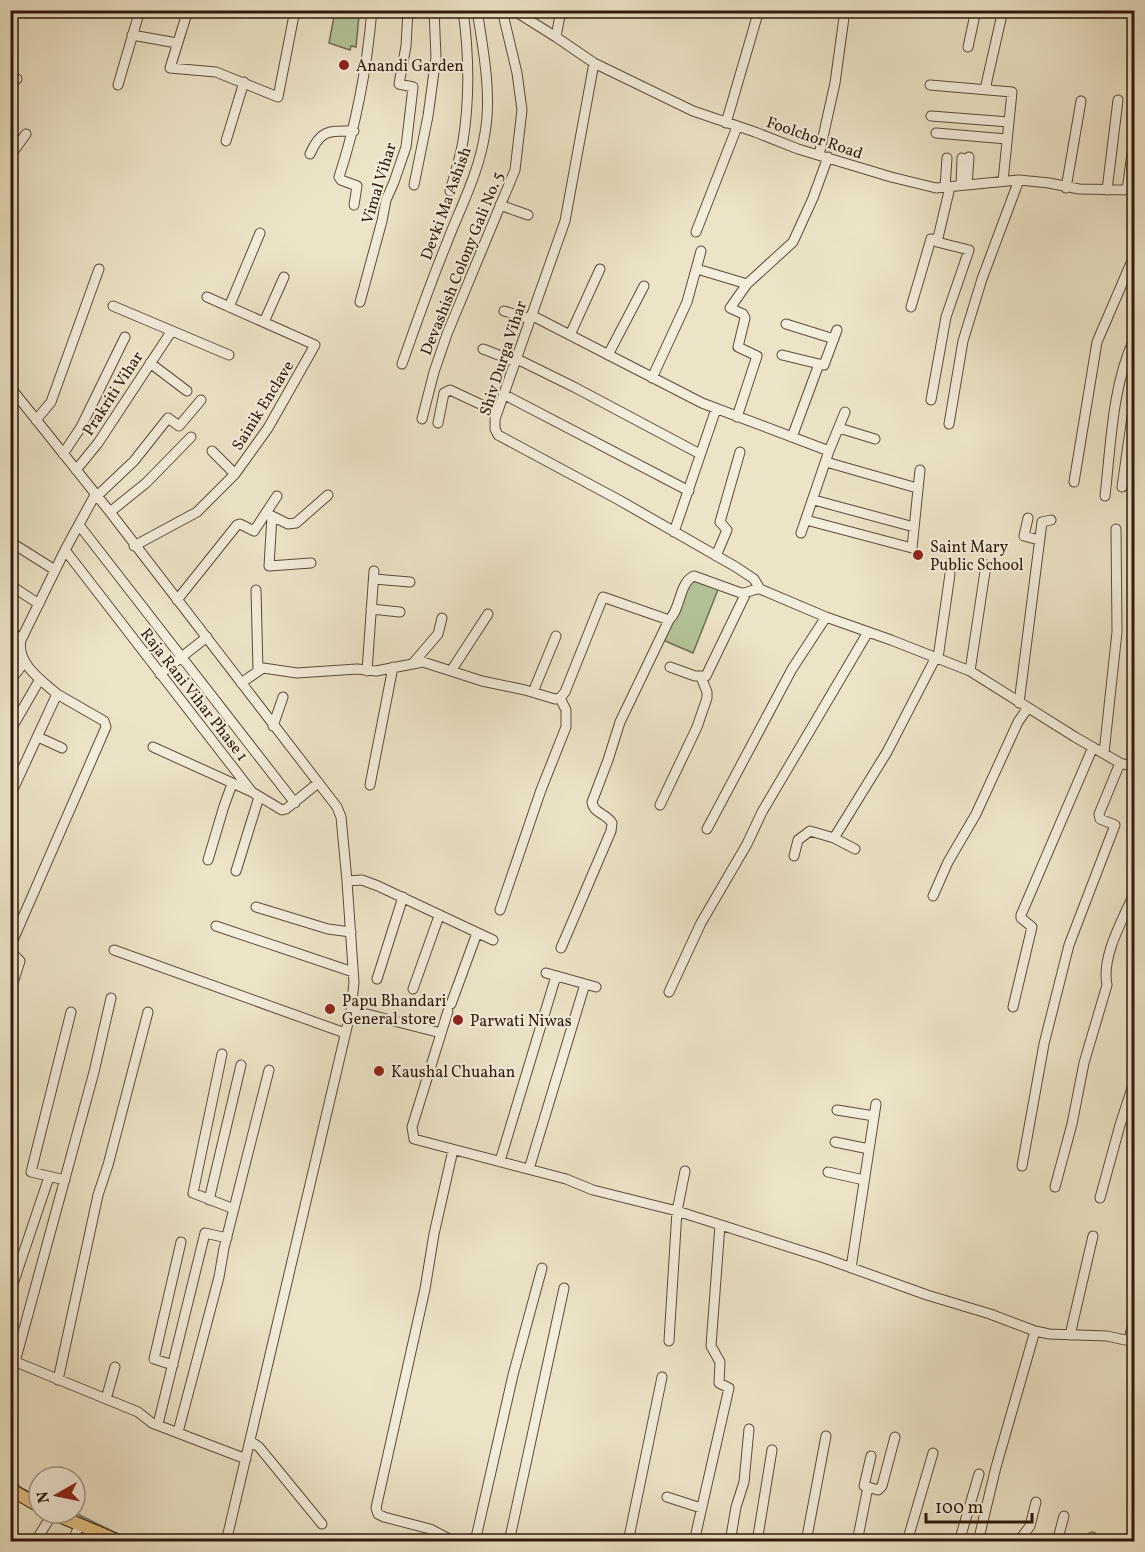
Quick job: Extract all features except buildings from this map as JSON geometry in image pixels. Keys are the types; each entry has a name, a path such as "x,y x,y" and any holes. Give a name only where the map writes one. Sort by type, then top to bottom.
{"main road":[{"path":"10,1489 27,1499"},
{"path":"82,1525 114,1540"}],"street":[{"path":"118,85 140,10"},
{"path":"188,10 170,68 216,72 278,97 295,10"},
{"path":"354,205 357,186 339,177 354,131 368,51 372,10"},
{"name":"Vimal Vihar","path":"360,302 386,200 406,147 413,87 399,84 406,46 408,10"},
{"path":"414,185 428,116 436,57 434,10"},
{"path":"450,191 463,142 467,106 469,54 463,10"},
{"name":"Devki Ma Ashish","path":"402,364 471,184 486,131 485,66 477,10"},
{"name":"Devashish Colony Gali No. 5","path":"422,419 447,334 515,170 522,110 517,73 502,10"},
{"name":"Foolchor Road","path":"513,10 528,15 594,63 693,111 798,149 926,186 947,187 1019,180 1049,183 1066,188 1131,190"},
{"path":"556,37 561,10"},
{"path":"726,123 759,10"},
{"path":"737,417 757,356 738,347 745,318 743,314 730,308 747,284 793,242 813,198 823,156 845,10"},
{"path":"968,47 976,10"},
{"path":"988,90 986,85 1002,10"},
{"path":"132,35 177,43"},
{"name":"Shiv Durga Vihar","path":"594,63 565,220 497,411 495,429 498,435 619,500 716,556 754,579 760,589 826,617 969,671 1120,763 1134,767"},
{"path":"226,141 244,82"},
{"path":"930,85 1012,92 1004,181"},
{"path":"1107,190 1118,100"},
{"path":"1066,188 1081,101"},
{"path":"931,116 1009,122"},
{"path":"696,232 737,127"},
{"path":"310,153 319,136 328,132 354,131"},
{"path":"936,133 1007,139"},
{"path":"10,156 26,134"},
{"path":"1131,190 1134,140"},
{"path":"938,240 947,187 946,158"},
{"path":"964,185 965,158"},
{"path":"949,424 963,341 982,279 1019,180"},
{"path":"500,204 528,215"},
{"path":"228,307 260,233"},
{"path":"911,307 931,239 969,250 946,317 931,400"},
{"path":"652,378 687,302 702,251"},
{"path":"1074,482 1097,342 1134,256"},
{"path":"36,420 51,402 99,269"},
{"path":"570,335 600,269"},
{"path":"697,269 747,284"},
{"path":"264,322 284,277"},
{"path":"608,355 644,286"},
{"name":"Sainik Enclave","path":"134,546 197,512 235,474 268,428 315,345 207,297"},
{"path":"113,306 229,355"},
{"path":"504,312 530,317 570,335 716,409 829,451"},
{"path":"782,355 824,365 836,334 786,324"},
{"name":"Prakriti Vihar","path":"76,470 98,443 171,332"},
{"path":"63,454 81,427 124,337"},
{"path":"1105,496 1117,397 1132,353 1134,339"},
{"path":"483,348 574,387 700,454"},
{"path":"150,363 188,391"},
{"path":"792,438 819,364"},
{"path":"10,387 207,638 337,807 341,817 351,881 353,972 351,1010 226,1542"},
{"path":"438,423 444,393 450,390 497,411"},
{"path":"503,394 689,491"},
{"path":"10,992 20,961 10,949 106,727 104,721 57,694 40,679 23,660 20,650 21,640 65,550 96,495 134,461 168,418 180,426 201,400"},
{"path":"1122,487 1134,403"},
{"path":"674,532 716,409"},
{"path":"801,533 845,412"},
{"path":"839,428 875,439"},
{"path":"110,513 147,483 191,437"},
{"path":"212,452 235,474"},
{"path":"716,556 727,530 720,522 740,452"},
{"path":"826,462 917,488"},
{"path":"806,520 912,548 920,470"},
{"path":"269,515 288,524 296,523 328,495"},
{"path":"177,600 237,525 240,524 254,531 269,515 277,496"},
{"path":"814,500 914,527"},
{"path":"269,515 269,566 311,563"},
{"path":"1028,518 1024,536 1039,540"},
{"path":"1019,703 1042,522 1052,520"},
{"path":"79,525 295,803 318,783"},
{"path":"1104,753 1117,632 1116,529"},
{"path":"12,543 55,570"},
{"name":"Raja Rani Vihar Phase 1","path":"65,550 255,795 282,810 295,803"},
{"path":"969,671 986,565"},
{"path":"834,838 887,752 937,658 950,574"},
{"path":"367,671 374,575 410,582"},
{"path":"561,948 611,831 612,823 609,818 597,812 592,802 620,722 678,606 688,580 691,576 700,576 741,593 755,588 760,589"},
{"path":"10,585 39,604"},
{"path":"256,590 258,670"},
{"path":"702,677 710,669 746,593"},
{"path":"241,684 258,670 267,668 297,673 376,671 423,662 500,686 555,699 560,698 565,692 603,597 669,620"},
{"path":"371,609 400,612"},
{"path":"451,671 488,614"},
{"path":"707,829 792,669 826,617"},
{"path":"414,662 438,634 442,618"},
{"path":"10,630 21,640"},
{"path":"669,992 701,923 747,844 762,812 868,632"},
{"path":"533,692 556,636"},
{"path":"160,674 207,638"},
{"path":"10,681 23,660"},
{"path":"370,785 393,667"},
{"path":"670,667 702,677"},
{"path":"660,805 707,698 702,677"},
{"path":"10,731 40,679"},
{"path":"10,796 57,694"},
{"path":"273,726 283,697"},
{"path":"500,909 541,790 566,727 566,710 560,698"},
{"path":"933,897 948,862 976,813 1017,722 1028,709"},
{"path":"38,737 62,748"},
{"path":"153,747 255,795 236,871"},
{"path":"1014,1007 1032,927 1021,915 1093,747"},
{"path":"1022,1166 1044,1044 1069,945 1115,825 1100,819 1099,814 1120,763"},
{"path":"208,860 232,784"},
{"path":"794,856 798,840 810,831 834,838 855,849"},
{"path":"351,881 362,880 403,897 438,916 493,940"},
{"path":"1055,1187 1072,1124 1084,1063 1107,985 1105,977 1107,959 1134,894"},
{"path":"377,979 403,897"},
{"path":"256,907 328,929 351,932"},
{"path":"414,989 438,916"},
{"path":"216,926 353,972"},
{"path":"477,933 441,1033 412,1133 414,1139 566,1179 593,1190 677,1211 990,1314 1035,1331 1049,1334 1107,1336 1132,1341 1134,1318"},
{"path":"114,950 345,1033"},
{"path":"546,973 596,987"},
{"path":"500,1161 556,976"},
{"path":"529,1169 585,984"},
{"path":"111,998 65,1180 13,1361 138,1412 158,1424 246,1459"},
{"path":"351,1010 441,1033"},
{"path":"65,1180 31,1172 71,1012"},
{"path":"58,1380 98,1195 148,1012"},
{"path":"222,1054 193,1194 234,1209"},
{"path":"209,1200 241,1065"},
{"path":"178,1432 219,1277 226,1238 269,1070"},
{"path":"1100,1198 1134,1082"},
{"path":"850,1268 876,1104"},
{"path":"837,1110 874,1116"},
{"path":"835,1142 869,1149"},
{"path":"453,1150 434,1234 425,1289 376,1508 378,1514 384,1517 430,1529 455,1542"},
{"path":"669,1341 677,1211 685,1172"},
{"path":"828,1172 864,1179"},
{"path":"10,1293 49,1177"},
{"path":"694,1542 729,1388 719,1383 720,1362 711,1346 720,1225"},
{"path":"158,1424 205,1233 226,1238"},
{"path":"1070,1335 1092,1236"},
{"path":"173,1365 154,1359 181,1242"},
{"path":"475,1542 513,1376 542,1268"},
{"path":"509,1542 564,1288"},
{"path":"978,1542 996,1467 1035,1331"},
{"path":"106,1400 116,1367"},
{"path":"628,1542 662,1377"},
{"path":"730,1542 736,1507 744,1482 749,1429"},
{"path":"806,1542 826,1436"},
{"path":"871,1456 864,1485 878,1490 882,1486 895,1437"},
{"path":"250,1441 258,1447 322,1524"},
{"path":"757,1542 772,1450"},
{"path":"907,1542 933,1453"},
{"path":"959,1542 979,1474"},
{"path":"857,1542 868,1487"},
{"path":"666,1497 701,1508"},
{"path":"1018,1542 1030,1526 1036,1502"},
{"path":"1057,1542 1064,1516"},
{"path":"34,1542 45,1525"},
{"path":"72,1542 80,1525"}],"green space":[{"path":"335,11 370,11 369,16 359,16 356,47 351,46 350,50 329,43"},
{"path":"700,579 719,587 693,653 663,640 691,581"}],"waterway":[{"path":"10,1478 27,1491"},
{"path":"87,1519 134,1542"}],"place":[{"name":"Anandi Garden","path":"344,65"},
{"name":"Saint Mary Public School","path":"918,555"},
{"name":"Papu Bhandari General store","path":"330,1009"},
{"name":"Parwati Niwas","path":"458,1020"},
{"name":"Kaushal Chuahan","path":"379,1071"}]}
